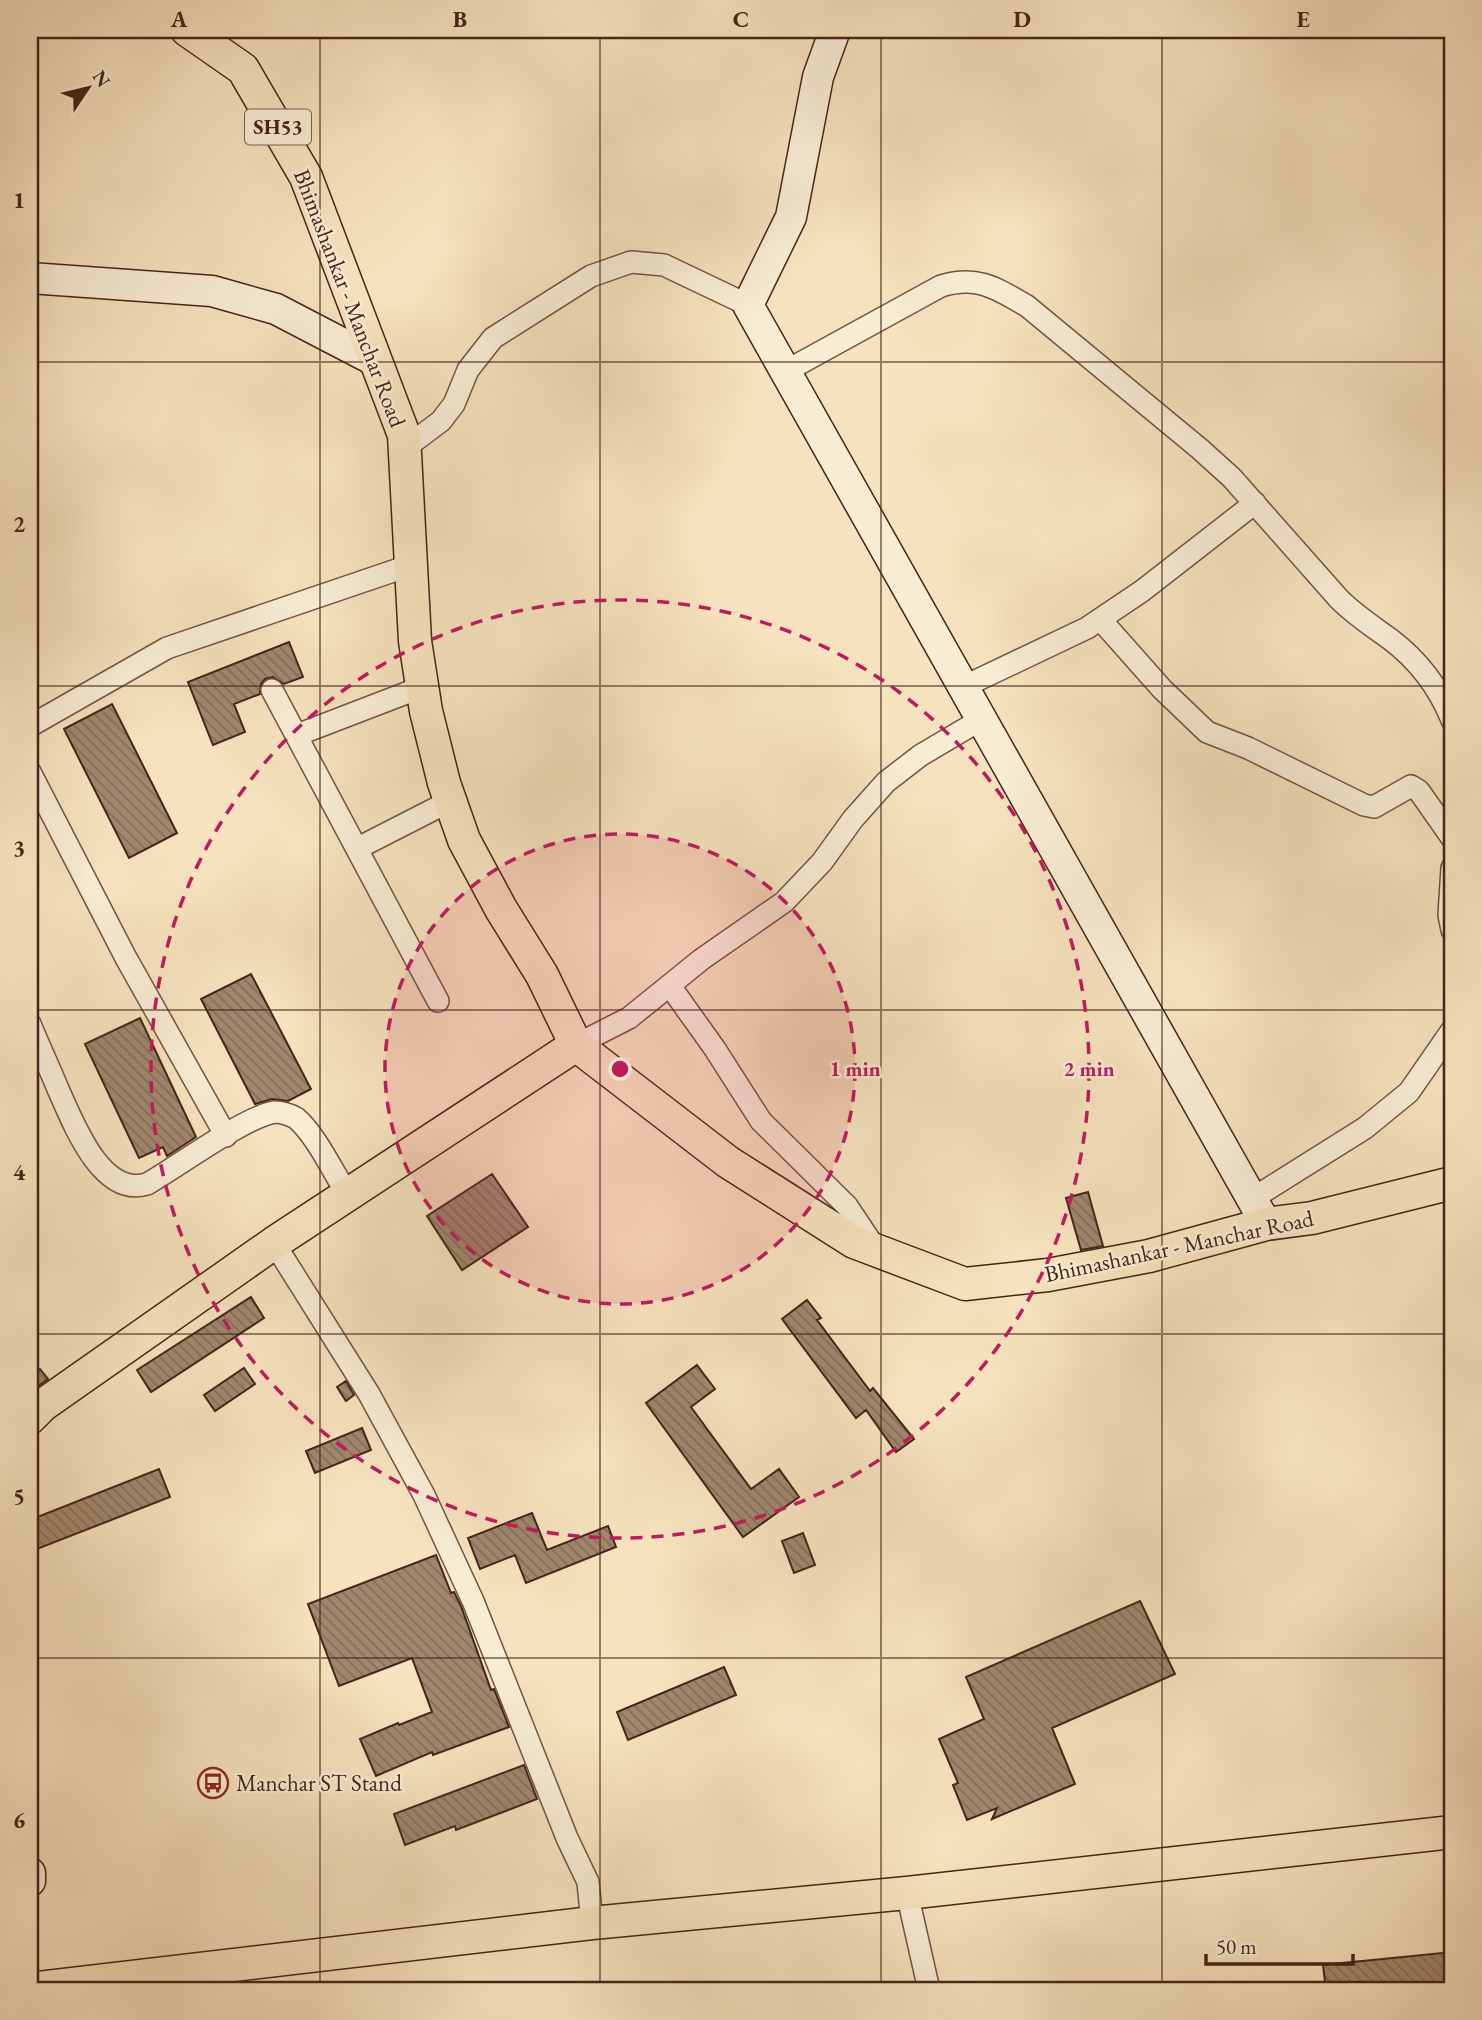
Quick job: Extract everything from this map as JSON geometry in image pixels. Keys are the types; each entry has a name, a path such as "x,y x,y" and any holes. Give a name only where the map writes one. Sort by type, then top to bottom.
{"main road":[{"name":"Bhimashankar - Manchar Road","path":"187,30 243,69 306,177 404,435 415,641 426,711 450,801 464,840 501,909 542,975 576,1045 728,1162 854,1242 965,1284 1048,1275 1149,1256 1259,1211 1312,1217 1452,1183"},
{"path":"30,1418 43,1405 171,1313 576,1045"},
{"path":"30,1989 593,1923 907,1893 1452,1832"}],"street":[{"path":"748,305 791,216 816,90 835,30"},
{"path":"405,448 441,421 454,404 468,370 493,338 591,276 631,262 664,265 748,305 1259,1211 1409,1092 1452,1030"},
{"path":"30,278 212,291 276,309 374,360"},
{"path":"786,371 941,285 960,280 978,281 1000,290 1027,306 1200,449 1255,503 1357,617 1392,641 1431,679 1452,720"},
{"path":"963,687 1100,619 1142,591 1255,503"},
{"path":"30,726 167,648 411,565"},
{"path":"1100,619 1162,689 1207,732 1248,748 1364,805 1374,807 1411,786 1419,791 1452,838"},
{"path":"297,735 422,687"},
{"path":"272,690 438,1000"},
{"path":"576,1045 629,1018 702,959 784,902 822,862 853,819 886,782 921,755 982,719"},
{"path":"30,772 126,958 226,1136"},
{"path":"358,848 450,801"},
{"path":"1452,868 1449,915 1452,930"},
{"path":"670,986 715,1049 761,1121 847,1206 878,1253"},
{"path":"30,1024 82,1142 101,1167 118,1182 135,1188 147,1184 226,1136 257,1119 277,1112 294,1116 308,1132 348,1195"},
{"path":"274,1243 369,1394 435,1519 473,1601 588,1882 593,1923"},
{"path":"30,1873 30,1881"},
{"path":"907,1893 929,1990"}],"building":[{"path":"289,642 303,677 284,684 273,677 265,679 261,684 260,694 234,704 245,732 213,745 188,682"},
{"path":"112,704 177,833 129,858 64,729"},
{"path":"251,974 311,1089 288,1101 272,1099 255,1104 201,999"},
{"path":"140,1018 196,1137 167,1156 163,1147 139,1158 85,1044"},
{"path":"492,1174 528,1227 462,1270 427,1216"},
{"path":"1088,1192 1103,1246 1081,1250 1066,1198"},
{"path":"251,1297 264,1318 151,1392 137,1370"},
{"path":"807,1300 821,1318 817,1320 870,1391 873,1388 914,1439 896,1452 866,1410 856,1418 782,1319"},
{"path":"697,1365 715,1389 691,1407 751,1489 779,1469 799,1497 743,1537 646,1403"},
{"path":"244,1368 255,1384 215,1411 204,1395"},
{"path":"40,1369 48,1379 30,1392 30,1376"},
{"path":"346,1381 354,1395 346,1401 337,1387"},
{"path":"362,1428 371,1450 315,1473 306,1451"},
{"path":"159,1469 170,1497 37,1549 30,1530 30,1520"},
{"path":"532,1513 547,1550 608,1526 616,1547 526,1583 515,1555 480,1569 468,1538"},
{"path":"803,1533 815,1565 794,1573 782,1541"},
{"path":"436,1555 451,1593 454,1592 461,1606 491,1690 494,1689 509,1727 433,1755 432,1752 376,1776 360,1739 432,1712 412,1658 339,1686 308,1604"},
{"path":"1140,1601 1175,1674 1052,1728 1075,1784 992,1819 997,1808 967,1820 953,1785 958,1783 939,1739 984,1719 966,1677"},
{"path":"724,1667 736,1695 628,1740 617,1712"},
{"path":"524,1765 537,1799 456,1830 455,1826 405,1845 394,1814"},
{"path":"1452,1952 1452,1989 1326,1990 1323,1965"}],"place":[{"name":"Manchar ST Stand","path":"213,1783"}]}
